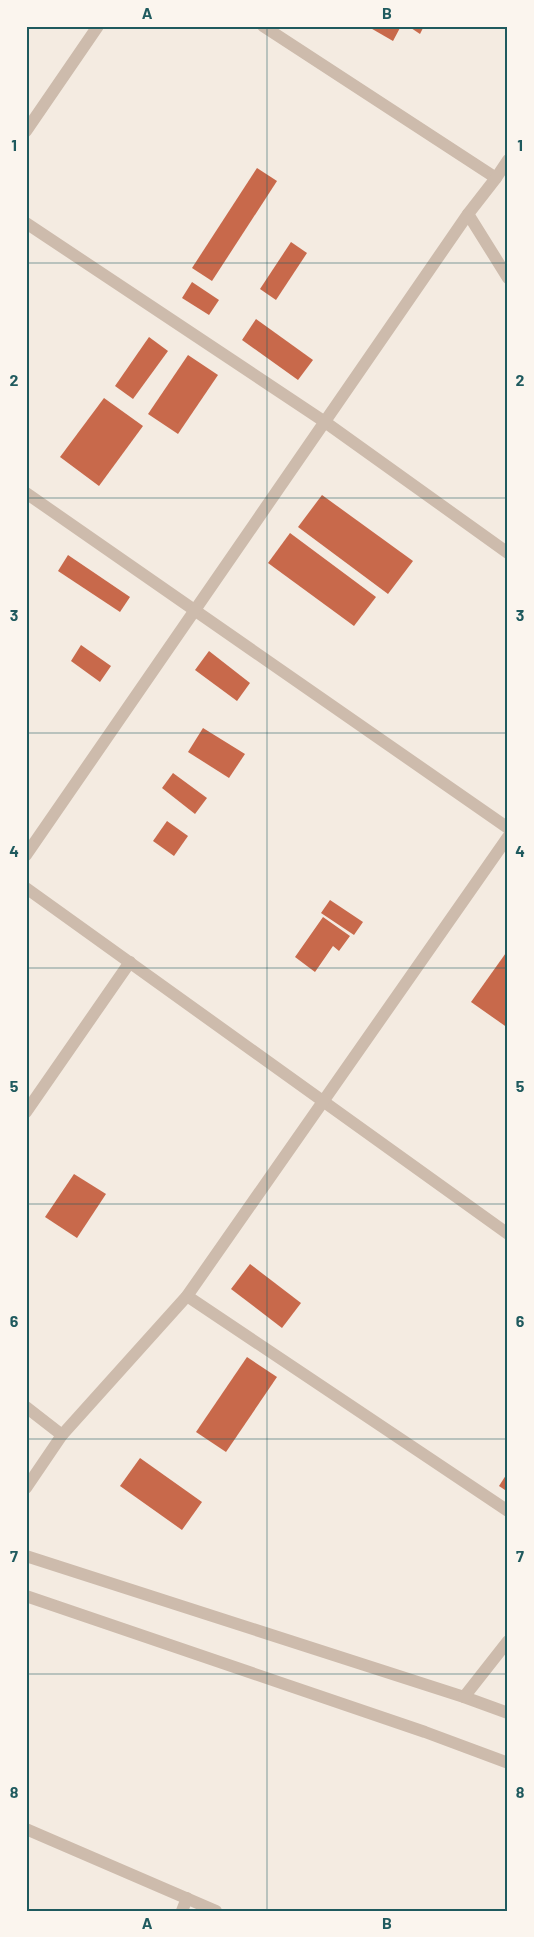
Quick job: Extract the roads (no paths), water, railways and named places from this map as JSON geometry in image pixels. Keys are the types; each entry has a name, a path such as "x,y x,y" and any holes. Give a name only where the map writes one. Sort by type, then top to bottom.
{"street":[{"path":"26,131 98,26"},
{"path":"263,26 496,178"},
{"path":"26,855 468,214 508,160"},
{"path":"468,214 508,278"},
{"path":"26,223 325,422 508,553"},
{"path":"26,493 508,828"},
{"path":"26,1488 62,1435 187,1296 508,837"},
{"path":"26,888 508,1234"},
{"path":"26,1112 130,962"},
{"path":"187,1296 508,1511"},
{"path":"26,1407 62,1435"},
{"path":"26,1556 464,1697 508,1713"},
{"path":"26,1596 406,1726 508,1763"},
{"path":"464,1697 508,1641"},
{"path":"26,1829 216,1911"},
{"path":"182,1911 187,1898"}]}
